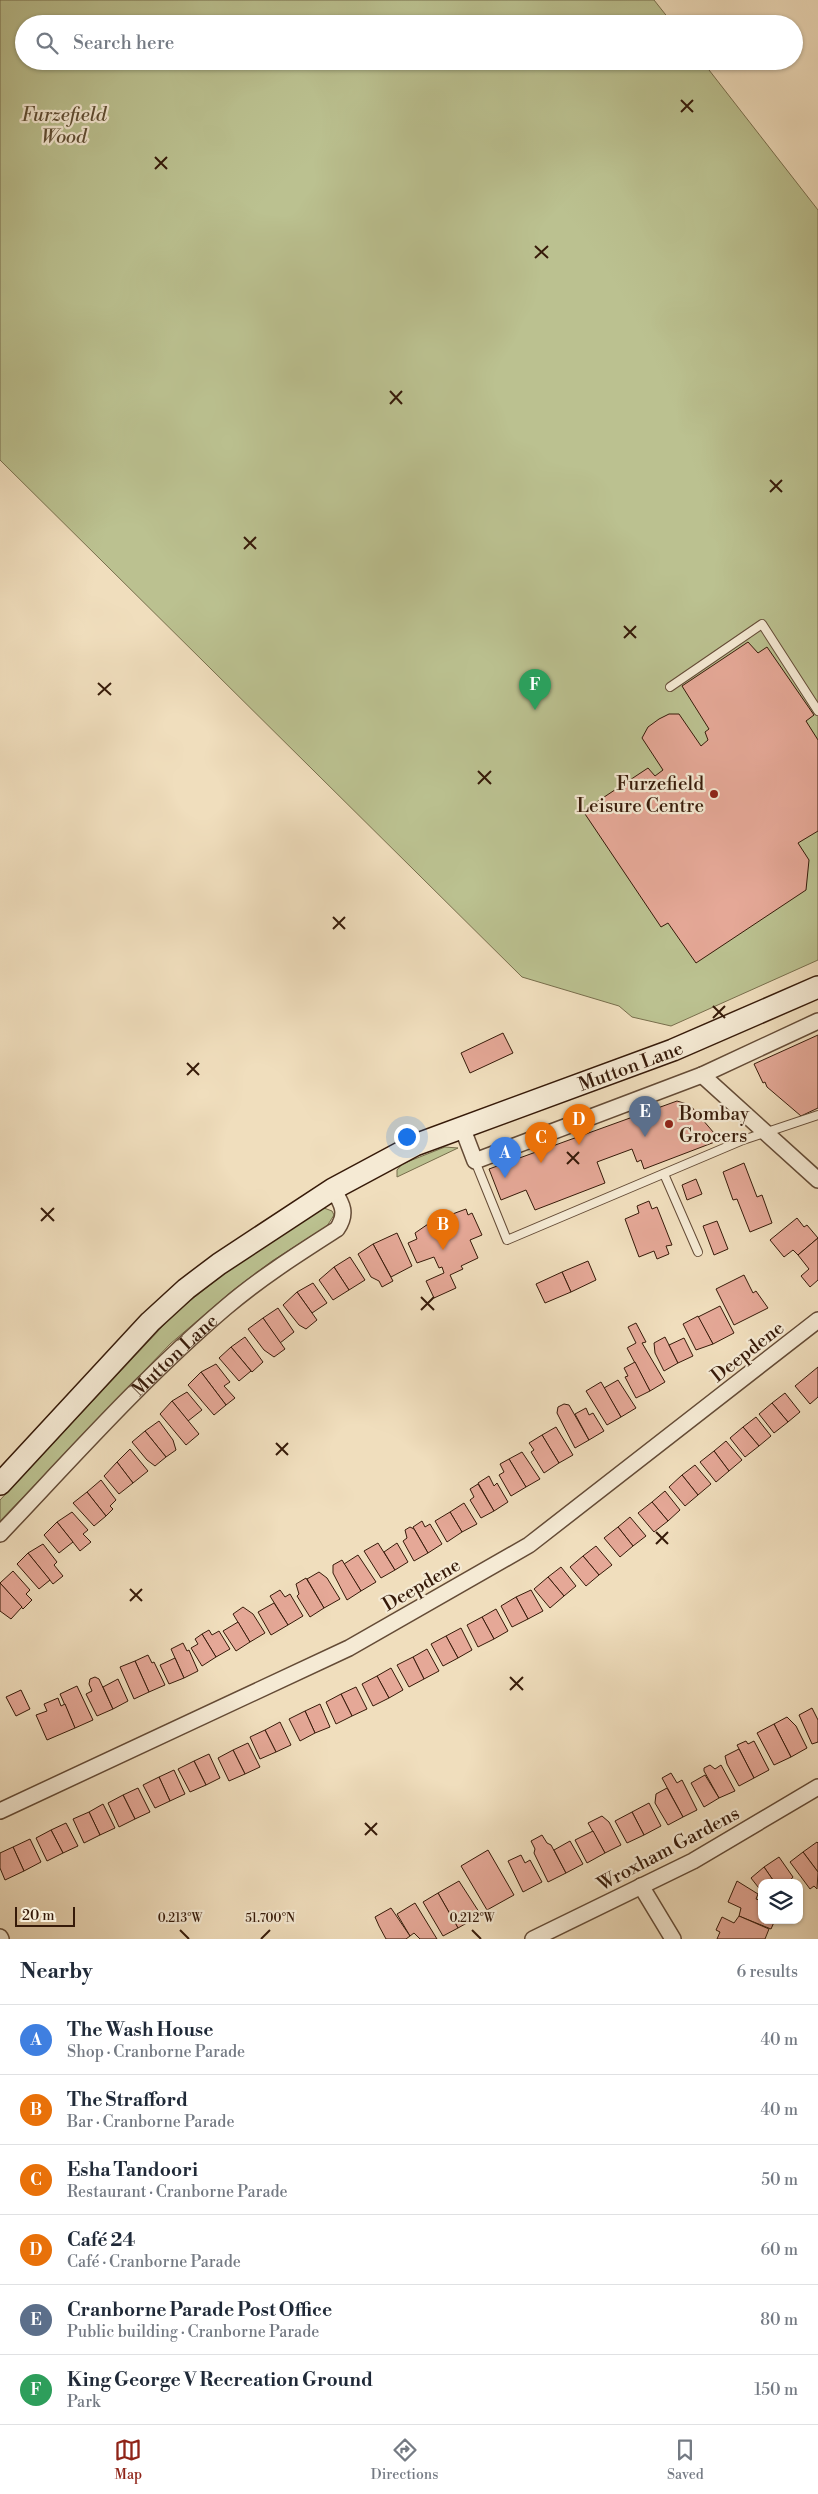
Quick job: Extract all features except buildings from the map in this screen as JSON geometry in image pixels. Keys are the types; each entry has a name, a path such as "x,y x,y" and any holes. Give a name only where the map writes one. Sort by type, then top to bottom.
{"main road":[{"name":"Mutton Lane","path":"0,1484 150,1322 186,1289 219,1264 333,1189 415,1145 673,1050 818,987"}],"street":[{"path":"462,1127 476,1161 702,1075 818,1021"},
{"path":"702,1075 818,1180"},
{"name":"Mutton Lane","path":"0,1534 135,1392 183,1345 271,1272 336,1229 343,1221 344,1211 333,1189"},
{"name":"Deepdene","path":"0,1811 349,1648 529,1545 818,1320"},
{"name":"Wroxham Gardens","path":"533,1939 715,1849 818,1787"},
{"path":"642,1886 673,1939"}],"lane":[{"path":"670,687 762,624 818,711"},
{"path":"476,1161 507,1240 742,1140 818,1115"},
{"path":"664,1174 698,1252"}],"green space":[{"name":"Furzefield Wood","path":"0,0 654,0 666,15 15,15 15,70 709,70 818,210 818,960 671,1026 632,1017 619,1006 522,977 0,460"},
{"path":"445,1147 458,1148 397,1177 397,1170 402,1164"},
{"path":"324,1208 332,1211 334,1215 327,1226 272,1261 232,1291 170,1344 0,1521 0,1500 176,1312 230,1269"}],"place":[{"name":"King George V Recreation Ground","path":"535,710"},
{"name":"Furzefield Leisure Centre","path":"714,794"},
{"name":"Bombay Grocers","path":"669,1124"},
{"name":"Cranborne Parade Post Office","path":"645,1137"},
{"name":"Café 24","path":"579,1145"},
{"name":"Esha Tandoori","path":"541,1163"},
{"name":"The Wash House","path":"505,1178"},
{"name":"The Strafford","path":"443,1250"}]}
